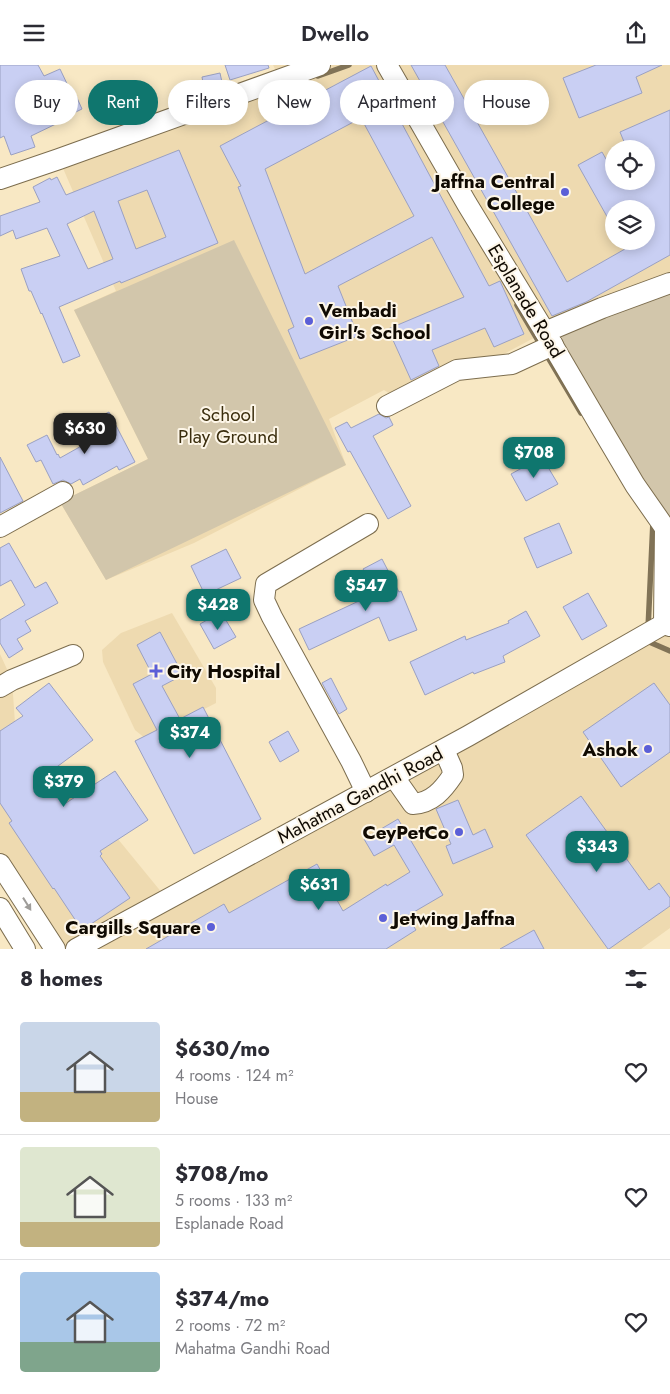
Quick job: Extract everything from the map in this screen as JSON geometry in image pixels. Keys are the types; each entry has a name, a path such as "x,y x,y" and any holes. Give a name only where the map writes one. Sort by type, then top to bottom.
{"street":[{"path":"0,179 320,65"},
{"name":"Esplanade Road","path":"388,65 462,195 635,485 667,531"},
{"path":"387,406 457,370 512,364 549,338 602,308 670,283"},
{"path":"0,527 63,492"},
{"path":"366,792 264,600 266,584 368,524"},
{"path":"657,629 667,531"},
{"name":"Mahatma Gandhi Road","path":"76,949 444,750 657,629"},
{"path":"0,687 12,680 73,655"},
{"path":"394,777 413,804 423,803 435,796 446,786 453,775 444,750"},
{"path":"0,864 55,949"},
{"path":"0,908 25,949"}],"shaded area":[{"name":"Vembadi Girl's School","path":"273,65 670,65 670,283 545,332 489,362 395,397 384,390 329,419 346,465 194,543 106,580 60,502 148,459 74,310 116,291 59,159 153,125 158,125 158,123 168,120 168,125 248,125 248,91 258,87 258,125 330,125 330,80 277,80 280,79"},
{"name":"City Hospital","path":"172,613 216,688 216,703 146,739 135,730 103,662 102,650 121,633"},
{"path":"670,626 670,928 641,949 63,949 0,852 0,654 12,680 15,723 49,788 68,778 167,899"}],"green space":[{"name":"School Play Ground","path":"234,240 346,465 106,580 60,502 148,459 74,310"},
{"path":"670,283 670,534 545,332"}],"building":[{"path":"0,65 38,65 44,76 60,69 65,80 15,80 15,125 54,125 31,136 35,147 11,155 4,136 0,138"},
{"path":"225,65 268,65 269,68 230,80"},
{"path":"411,65 445,65 453,80 419,80"},
{"path":"596,65 662,65 636,77 642,93 579,118 563,78"},
{"path":"371,66 379,80 345,80"},
{"path":"220,73 222,80 203,80 202,77"},
{"path":"454,81 464,99 464,125 479,125 567,282 623,250 655,250 655,200 605,200 605,213 578,165 602,152 605,157 605,190 655,190 655,140 623,140 620,132 670,110 670,255 586,302 552,316 445,125 454,125"},
{"path":"340,82 340,125 348,125 265,169 305,274 414,216 365,125 403,125 489,286 500,281 524,334 494,347 485,328 432,350 439,366 411,380 388,329 464,297 432,237 338,286 358,336 300,359 288,330 294,327 238,187 241,186 220,146 260,125 330,125 330,88"},
{"path":"78,100 82,109 78,111"},
{"path":"179,150 218,243 59,307 80,356 63,363 42,313 31,291 29,291 21,269 60,256 47,228 16,239 13,230 0,236 0,216 40,202 33,187 50,178 51,180 57,177 66,195","holes":["147,190 166,237 136,249 118,201","94,211 113,259 88,269 67,224"]},
{"path":"109,412 135,462 119,470 117,466 83,485 80,479 71,484 63,480 53,484 41,460 36,462 27,445 47,435 60,458 101,435 93,420"},
{"path":"379,414 386,418 389,417 393,425 373,436 411,506 388,519 335,428 347,422 351,428"},
{"path":"0,457 23,501 0,513"},
{"path":"542,457 558,484 526,501 511,474"},
{"path":"559,523 572,553 537,568 524,538"},
{"path":"9,543 35,588 46,582 58,603 25,621 31,631 17,639 23,649 9,658 0,643 0,620 25,605 11,580 0,586 0,548"},
{"path":"226,549 241,578 205,595 191,566"},
{"path":"382,559 399,592 401,591 417,630 389,641 379,617 309,650 299,629 376,593 363,569"},
{"path":"588,593 607,626 582,640 563,607"},
{"path":"526,611 540,636 503,656 505,662 474,674 473,672 425,695 410,662 465,636 466,640 509,623 508,621"},
{"path":"221,612 236,637 214,649 200,624"},
{"path":"160,632 183,675 162,686 180,719 203,707 261,819 194,854 135,741 157,730 133,684 152,674 137,645"},
{"path":"331,678 347,709 339,714 322,683"},
{"path":"49,683 93,740 54,769 48,776 66,803 115,771 148,820 100,851 102,854 100,856 130,898 82,930 9,823 12,821 0,803 0,731 23,716 16,708"},
{"path":"654,683 670,705 670,752 621,787 583,732"},
{"path":"288,731 299,751 280,762 269,742"},
{"path":"581,796 649,890 659,883 670,898 670,906 609,949 526,835"},
{"name":"CeyPetCo","path":"458,800 473,835 485,829 493,847 453,864 446,846 451,844 436,809"},
{"path":"398,819 443,895 407,916 416,930 386,949 146,949 224,904 229,913 317,864 343,911 386,884 387,886 410,872 394,845 374,856 364,839"},
{"path":"534,930 544,949 500,949"}],"waterway":[{"path":"318,76 349,65"},
{"path":"517,305 581,413"},
{"path":"648,629 653,521"},
{"path":"644,643 647,641 670,651"}],"place":[{"name":"Jaffna Central College","path":"565,192"},
{"name":"Vembadi Girl's School","path":"309,321"},
{"name":"City Hospital","path":"156,671"},
{"name":"Ashok","path":"648,749"},
{"name":"CeyPetCo","path":"459,832"},
{"name":"Jetwing Jaffna","path":"383,918"},
{"name":"Cargills Square","path":"211,927"}]}
